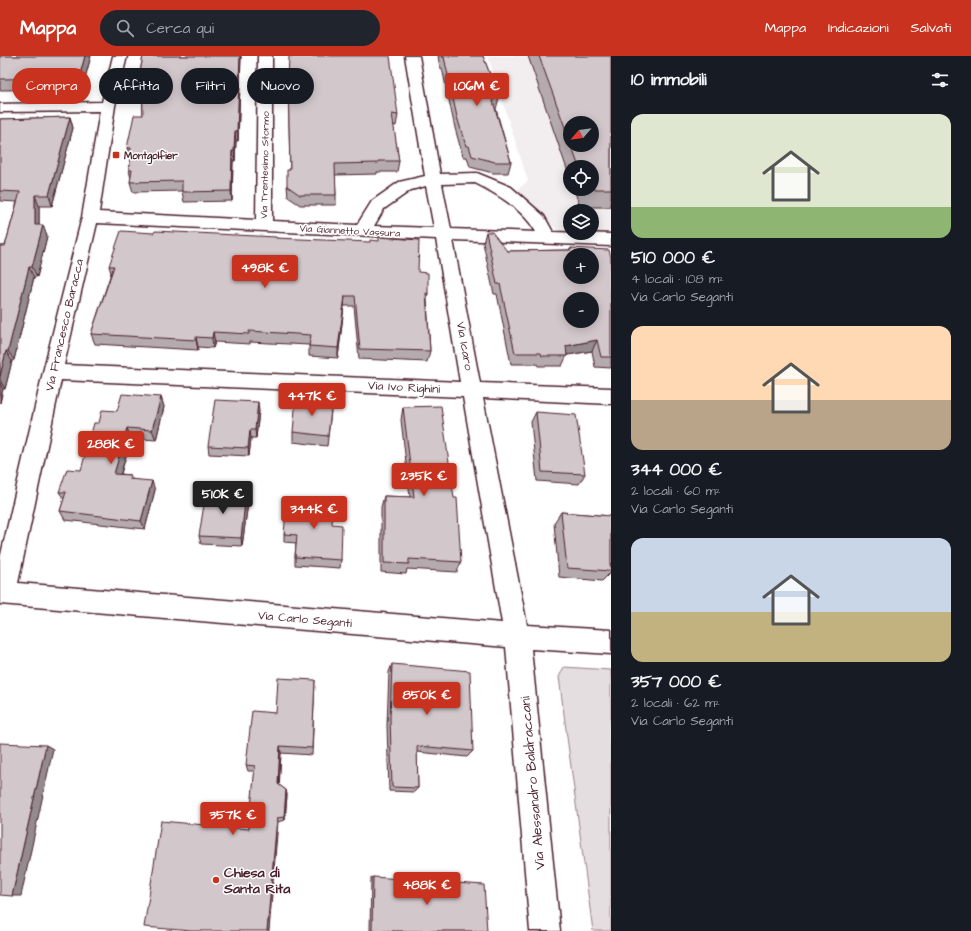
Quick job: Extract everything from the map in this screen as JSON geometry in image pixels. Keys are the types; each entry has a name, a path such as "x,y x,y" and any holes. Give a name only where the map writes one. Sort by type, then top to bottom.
{"street":[{"name":"Via Francesco Baracca","path":"2,593 90,217 108,106 120,56"},
{"name":"Via Trentesimo Stormo","path":"264,225 265,56"},
{"name":"Via Icaro","path":"412,56 433,179 518,636"},
{"path":"0,108 108,106"},
{"path":"362,231 378,205 405,186 433,179 477,178 505,191 538,220 548,238"},
{"name":"Via Giannetto Vassura","path":"90,217 362,231 611,240"},
{"name":"Via Ivo Righini","path":"53,372 611,396"},
{"name":"Via Carlo Seganti","path":"2,593 518,636 611,642"},
{"name":"Via Alessandro Baldraccani","path":"518,636 545,931"}],"shaded area":[{"path":"488,56 611,56 611,233 599,232 599,204 563,204 563,231 559,231 513,193 528,181"},
{"path":"564,667 611,670 611,931 593,931 559,677"}],"building":[{"path":"0,56 85,56 82,68 12,68 12,79 0,79"},
{"path":"143,56 240,56 239,81 239,68 181,68 181,104 238,104 237,131 235,131 234,151 232,151 231,191 182,192 182,181 130,182 132,170 129,170 131,148 127,148 134,115 143,115 143,104 173,104 173,68 141,68"},
{"path":"289,56 390,56 398,115 392,114 399,161 335,164 336,195 300,195 287,186 287,170 290,170 289,104 314,104 314,68 288,68"},
{"path":"442,56 483,56 499,98 492,98 511,162 495,162 472,156 469,146 466,146 457,117 444,57"},
{"path":"539,56 611,56 611,189 599,189 599,160 576,160 574,152 599,152 599,116 563,116 563,122"},
{"path":"70,117 49,195 35,195 35,225 43,225 32,267 29,267 8,351 6,351 0,376 0,246 5,246 20,192 0,191 0,119"},
{"path":"121,231 154,233 155,231 370,242 370,240 379,241 379,237 419,240 418,272 428,273 428,294 426,293 430,351 360,349 355,296 345,296 338,348 309,346 311,335 249,331 249,334 213,332 212,338 196,337 196,340 91,334 114,266 109,266"},
{"path":"486,232 492,232 507,251 563,250 563,284 599,284 599,249 609,250 611,257 611,357 601,357 597,340 566,346 567,356 542,356 541,353 515,353 500,284 497,284"},
{"path":"122,394 161,397 152,430 127,428 114,474 130,475 129,479 152,481 141,521 60,511 66,492 59,492 67,469 81,470 94,423 99,423 102,410 117,411"},
{"path":"296,398 332,401 328,436 293,432"},
{"path":"215,400 258,402 255,430 250,430 248,448 208,446"},
{"path":"441,406 454,498 457,498 461,562 409,559 409,564 384,563 384,496 414,497 403,407"},
{"path":"536,412 576,415 585,474 542,472"},
{"path":"206,492 246,494 241,538 199,536"},
{"path":"287,500 333,503 332,524 342,525 341,560 295,557 297,535 284,534"},
{"path":"561,512 611,516 611,571 567,568"},
{"path":"392,664 470,671 473,751 417,746 418,788 392,787 390,718"},
{"name":"Chiesa di Santa Rita","path":"278,678 315,680 312,748 280,746 278,784 286,790 284,817 277,818 267,931 192,931 144,927 161,821 249,829 255,766 246,765 252,711 276,713"},
{"path":"0,743 46,745 12,896 0,895"},
{"path":"373,877 484,885 487,931 372,931"}],"place":[{"name":"Montgolfier","path":"116,155"},
{"name":"Chiesa di Santa Rita","path":"216,880"}]}
